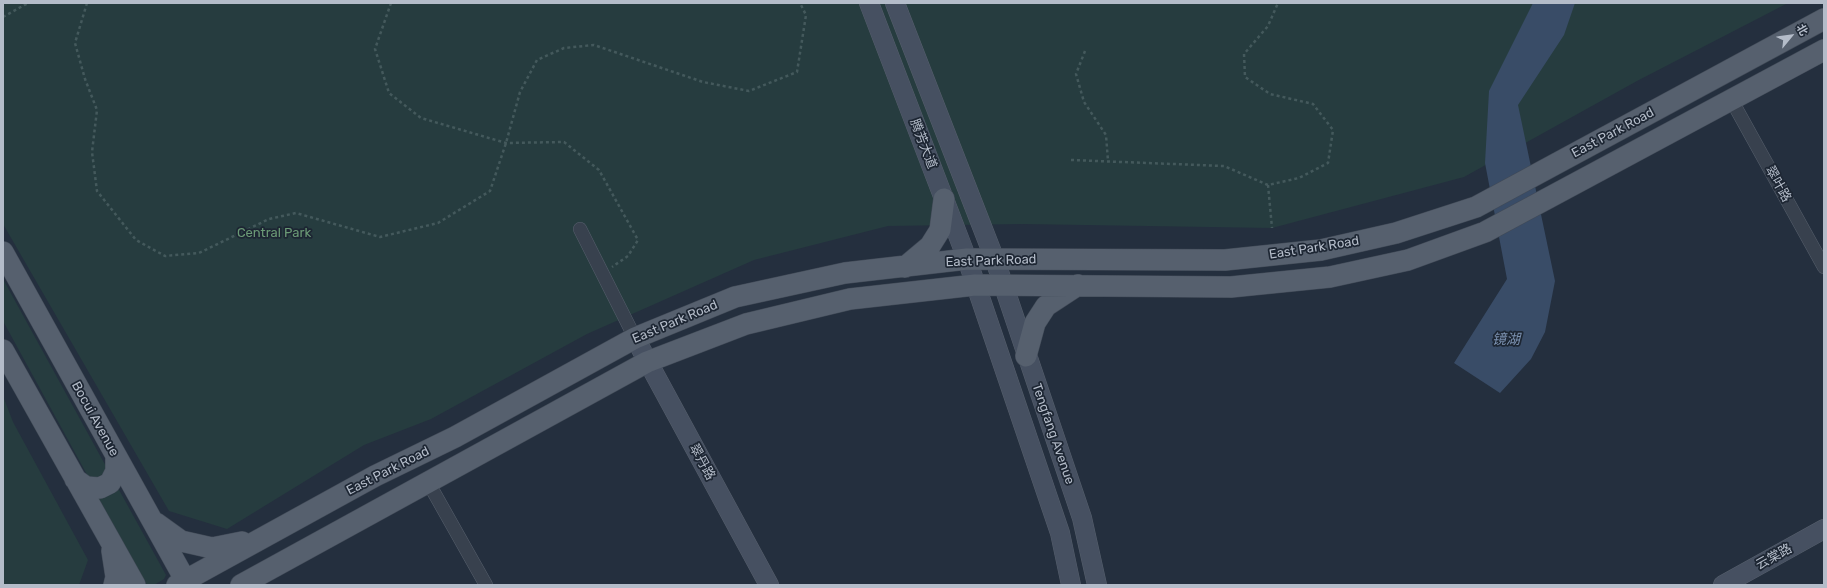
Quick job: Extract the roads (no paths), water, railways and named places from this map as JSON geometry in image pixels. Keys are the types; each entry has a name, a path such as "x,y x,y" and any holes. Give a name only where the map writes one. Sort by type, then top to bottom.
{"main road":[{"name":"腾芳大道","path":"869,3 967,260 975,285"},
{"name":"腾芳大道","path":"895,3 995,260 1002,284"},
{"name":"East Park Road","path":"183,583 375,476 455,437 635,338 735,297 846,273 905,266 967,260 1225,260 1321,250 1396,233 1476,207 1824,19"},
{"name":"East Park Road","path":"241,585 647,362 746,324 842,300 975,285 1002,284 1231,287 1330,277 1408,260 1485,232 1732,101 1824,50"},
{"path":"905,266 930,246 940,230 944,200"},
{"name":"Bocui Avenue","path":"3,252 151,520 183,583"},
{"name":"Tengfang Avenue","path":"1002,284 1082,518 1097,585"},
{"name":"Tengfang Avenue","path":"975,285 1060,533 1071,585"},
{"path":"1026,356 1035,323 1046,306 1078,285"},
{"name":"翠丹路","path":"635,338 769,585"},
{"path":"3,350 135,585"},
{"path":"75,479 86,487 100,488 110,482 116,471 116,456"},
{"path":"151,520 181,541 212,548 262,538"},
{"name":"云棠路","path":"1725,585 1824,529"},
{"path":"111,543 116,577 114,585"},
{"path":"258,585 270,568"}],"street":[{"name":"翠叶路","path":"1732,101 1824,266"},
{"path":"580,229 635,338"},
{"path":"428,482 486,585"}],"water":[{"name":"镜湖","path":"1533,3 1575,3 1564,35 1518,105 1555,281 1545,332 1531,359 1500,393 1454,363 1507,279 1485,163 1489,91"}],"park label":[{"name":"Central Park","path":"274,233"}]}
